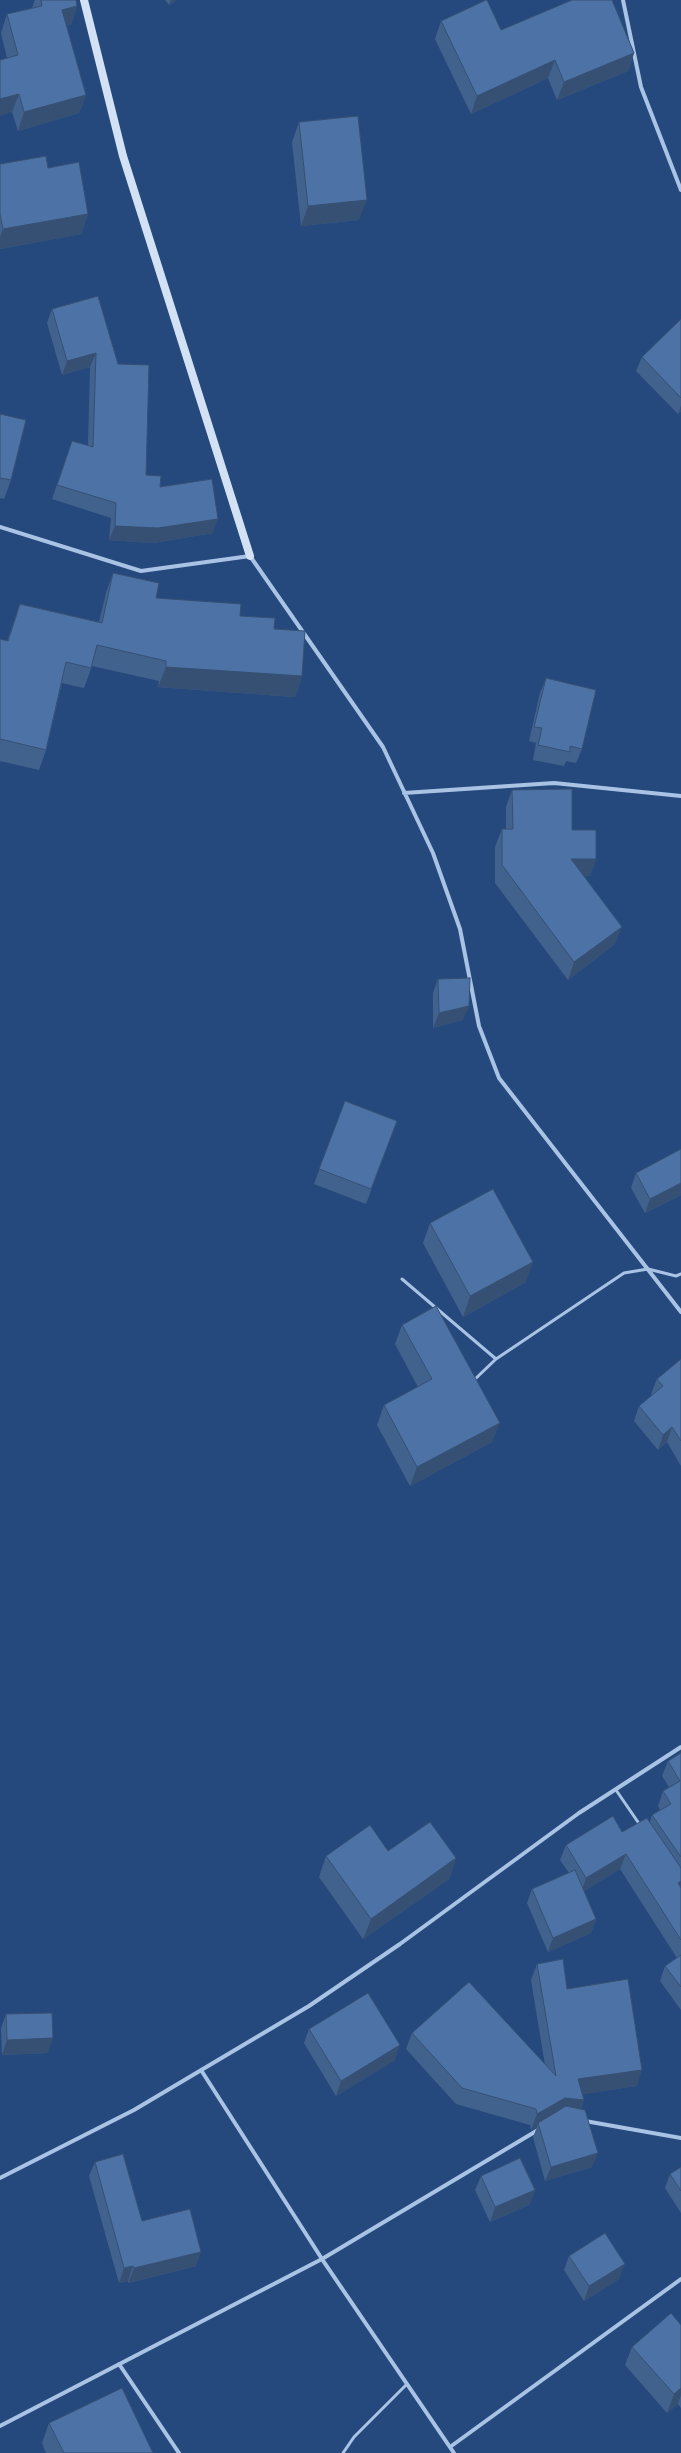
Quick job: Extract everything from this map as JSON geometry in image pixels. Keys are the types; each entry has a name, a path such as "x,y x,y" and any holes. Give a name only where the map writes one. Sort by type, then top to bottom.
{"street":[{"path":"84,0 123,156 250,556 383,747 433,853 460,929 479,1026 499,1078 681,1312"},
{"path":"623,0 641,87 681,190"},
{"path":"0,527 141,571 250,556"},
{"path":"404,793 554,783 681,796"},
{"path":"0,2178 134,2110 309,2006 400,1944 579,1813 681,1747"},
{"path":"201,2070 322,2259 454,2453"},
{"path":"576,2120 681,2138"},
{"path":"0,2426 322,2259 540,2129"},
{"path":"450,2447 681,2279"},
{"path":"119,2364 180,2453"}],"lane":[{"path":"473,1381 496,1359 624,1273 648,1269 676,1276 681,1274"},
{"path":"402,1279 496,1359"},
{"path":"616,1790 642,1829"},
{"path":"343,2453 354,2437 407,2384"}],"building":[{"path":"41,0 76,0 77,6 62,10 86,95 24,112 19,94 0,99 0,60 18,55 7,14 42,6"},
{"path":"486,0 501,30 572,0 612,0 634,53 564,82 555,60 477,96 441,21"},
{"path":"358,116 367,200 308,206 299,122"},
{"path":"46,156 48,168 79,162 88,214 3,229 0,214 0,164"},
{"path":"98,296 118,364 149,365 146,475 161,476 160,487 212,479 218,519 158,528 115,526 116,503 57,485 72,441 93,447 96,353 67,361 52,309"},
{"path":"681,319 681,398 642,357"},
{"path":"0,414 26,420 11,480 0,478"},
{"path":"113,573 159,583 156,598 241,604 240,616 275,618 274,629 305,631 302,676 166,667 166,661 97,645 91,668 66,662 46,750 0,739 0,639 8,641 20,604 102,623"},
{"path":"546,678 596,690 582,749 570,746 570,752 538,745 542,728 534,727"},
{"path":"572,789 572,830 596,830 596,859 571,859 622,927 574,962 502,865 502,829 513,829 512,790"},
{"path":"470,978 469,1006 439,1013 438,979"},
{"path":"345,1101 397,1121 371,1189 319,1169"},
{"path":"681,1149 681,1183 650,1199 636,1173"},
{"path":"493,1189 533,1262 470,1296 430,1223"},
{"path":"436,1306 500,1423 417,1467 384,1405 432,1379 402,1325"},
{"path":"681,1359 681,1441 672,1427 663,1435 639,1406 663,1386 657,1379"},
{"path":"681,1753 681,1857 652,1815 671,1804 663,1791 680,1781 668,1761"},
{"path":"613,1816 622,1832 647,1818 681,1868 681,1881 678,1883 681,1888 681,1940 626,1854 586,1878 566,1845"},
{"path":"430,1822 456,1858 371,1919 326,1856 370,1825 388,1851"},
{"path":"575,1870 596,1919 553,1938 532,1889"},
{"path":"681,1955 681,1987 665,1966"},
{"path":"563,1959 567,1989 628,1979 642,2070 578,2079 584,2100 565,2098 537,2114 536,2109 462,2088 412,2033 469,1982 556,2076 537,1964"},
{"path":"368,1993 400,2045 341,2081 309,2029"},
{"path":"52,2013 53,2038 7,2040 6,2014"},
{"path":"566,2106 585,2110 598,2153 551,2167 538,2123"},
{"path":"123,2154 142,2221 190,2209 201,2252 134,2268 133,2266 124,2268 95,2162"},
{"path":"520,2158 535,2190 495,2207 481,2176"},
{"path":"681,2167 681,2191 670,2174"},
{"path":"605,2233 625,2264 589,2286 569,2256"},
{"path":"671,2313 681,2325 681,2388 674,2394 632,2347"},
{"path":"122,2388 153,2453 64,2453 49,2423"}]}
